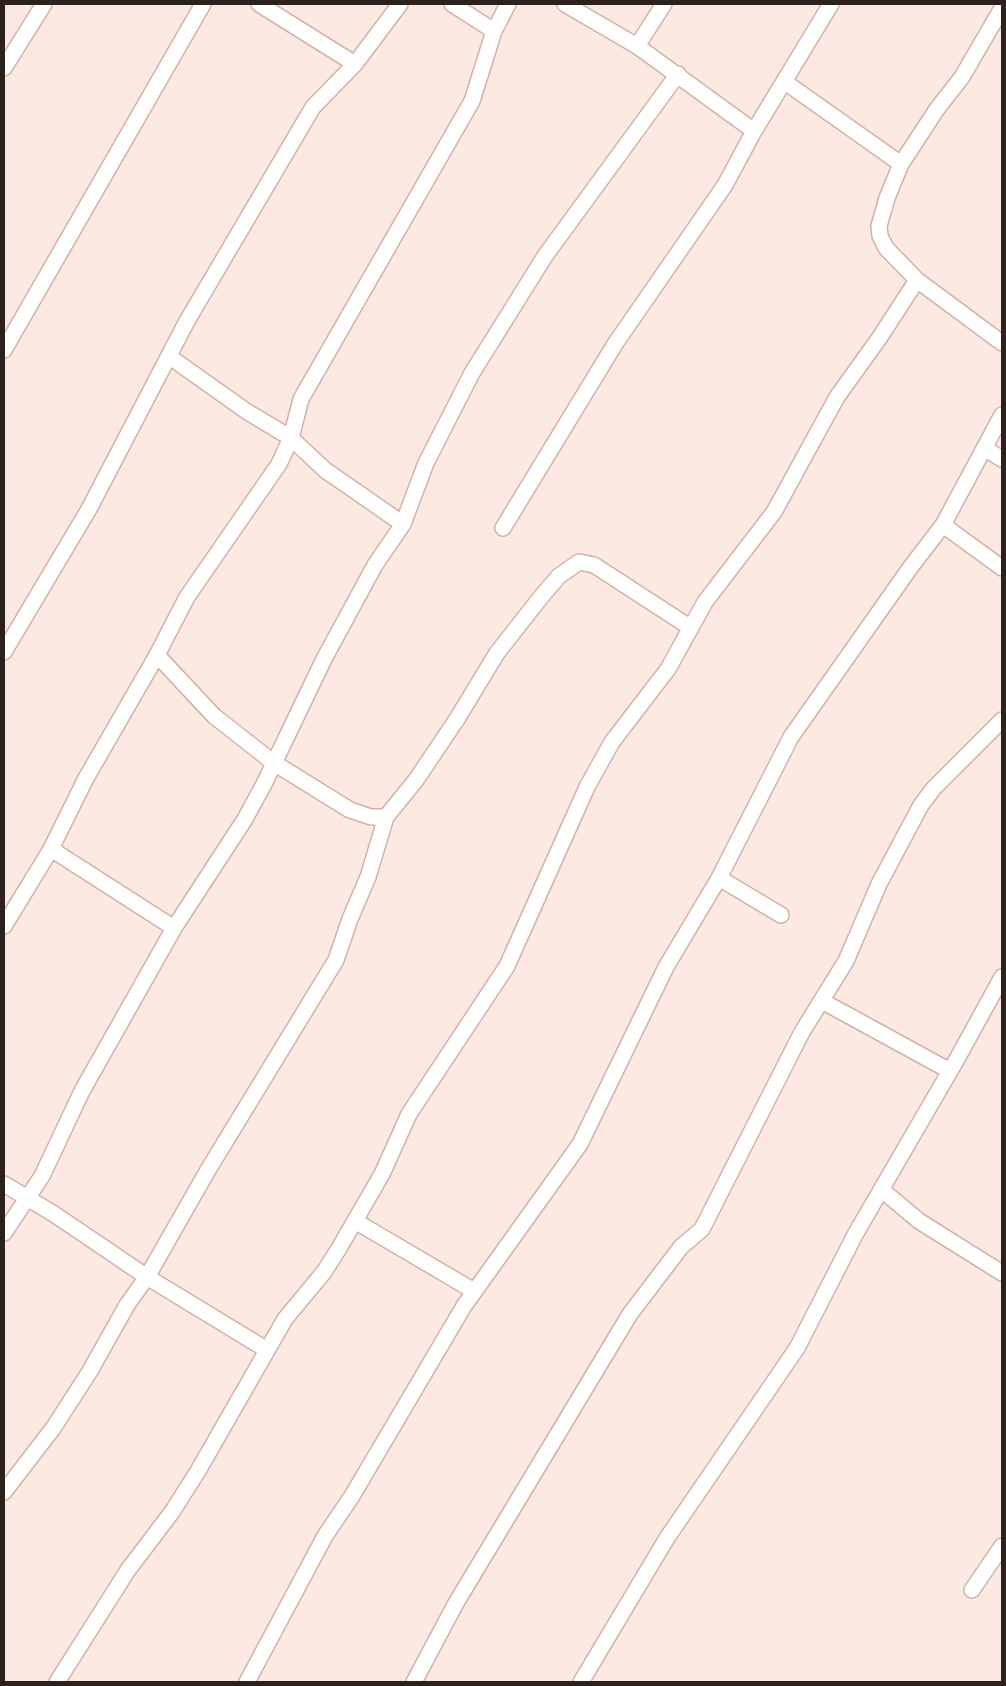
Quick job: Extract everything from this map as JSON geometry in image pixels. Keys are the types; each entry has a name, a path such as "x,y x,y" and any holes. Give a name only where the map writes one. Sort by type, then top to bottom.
{"street":[{"path":"4,68 44,4"},
{"path":"4,350 119,146 203,4"},
{"path":"259,4 355,64"},
{"path":"4,652 88,509 187,322 312,107 355,64 400,4"},
{"path":"452,4 494,31"},
{"path":"4,926 51,849 85,780 157,655 187,598 213,557 264,488 291,438 302,399 472,101 494,31 508,4"},
{"path":"565,4 637,46 754,131"},
{"path":"637,46 664,4"},
{"path":"503,528 560,438 615,344 725,185 754,131 786,82 832,4"},
{"path":"1002,8 962,77 901,164 879,226 880,236 886,248 917,280 1002,343"},
{"path":"4,1233 25,1198 42,1176 82,1091 174,928 245,819 342,626 375,565 403,524 426,463 472,373 545,256 678,74"},
{"path":"786,82 901,164"},
{"path":"57,1682 128,1570 172,1512 285,1319 304,1292 324,1272 382,1174 409,1114 508,966 587,787 612,742 668,669 705,602 774,512 837,396 880,337 917,280"},
{"path":"170,357 246,411 291,438 325,470 403,524"},
{"path":"247,1682 325,1536 474,1291 580,1144 666,968 720,878 795,730 910,568 943,525 1002,415"},
{"path":"984,448 1002,459"},
{"path":"943,525 1002,568"},
{"path":"4,1492 74,1396 127,1305 148,1277 204,1178 336,960 350,919 368,877 386,817 416,780 498,652 559,576 579,562 594,565 691,628"},
{"path":"157,655 214,716 274,763 350,810 371,817 386,817"},
{"path":"414,1682 456,1604 630,1314 681,1247 702,1229 754,1128 774,1084 802,1032 846,961 879,884 921,805 934,788 1002,720"},
{"path":"51,849 174,928"},
{"path":"720,878 780,915"},
{"path":"581,1682 667,1538 797,1348 841,1260 1002,977"},
{"path":"822,1001 950,1071"},
{"path":"4,1184 54,1214 148,1277 267,1350"},
{"path":"882,1190 919,1221 1002,1273"},
{"path":"355,1222 474,1291"},
{"path":"972,1590 1002,1546"}]}
